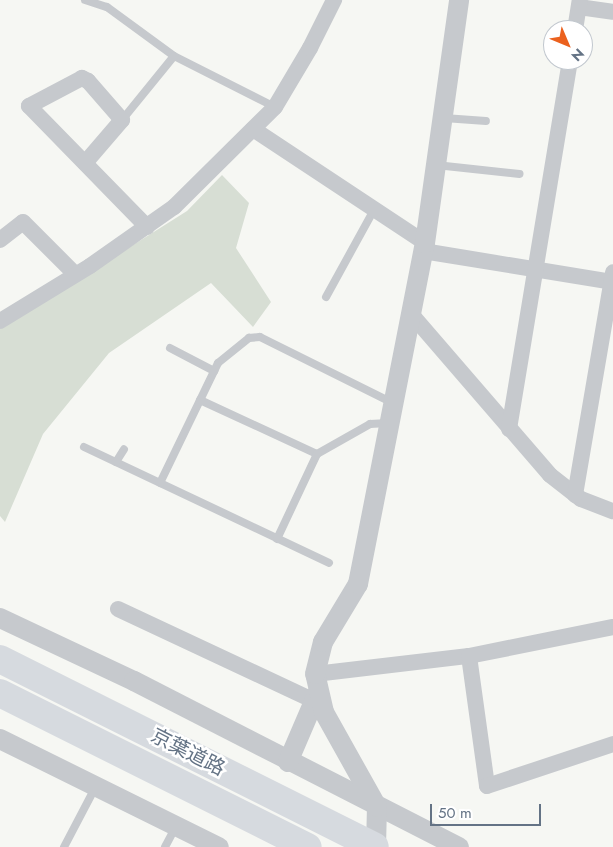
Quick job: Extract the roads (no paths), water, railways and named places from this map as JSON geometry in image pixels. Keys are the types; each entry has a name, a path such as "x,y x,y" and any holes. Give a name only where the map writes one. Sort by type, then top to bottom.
{"highway":[{"name":"京葉道路","path":"0,659 376,847"},
{"name":"京葉道路","path":"0,693 308,847"}],"street":[{"path":"0,321 75,274 174,207 274,107 310,48 334,0"},
{"path":"288,762 316,689 323,642 358,584 424,247 434,165 460,0"},
{"path":"577,20 580,3 613,12"},
{"path":"509,429 568,70"},
{"path":"85,163 122,120 82,78 29,106 146,227"},
{"path":"253,130 374,208 424,247 534,269 612,279 606,361 575,495"},
{"path":"0,240 23,222 75,274"},
{"path":"412,315 550,475 575,495 613,511"},
{"path":"118,609 316,689 613,627"},
{"path":"0,618 134,681 288,762 459,847"},
{"path":"469,656 487,786 613,744"},
{"path":"316,689 334,734 377,807 376,847"},
{"path":"0,739 219,847"}],"lane":[{"path":"85,0 107,7 174,56 274,107"},
{"path":"122,120 174,56"},
{"path":"442,118 486,121"},
{"path":"434,165 520,174"},
{"path":"326,297 374,208"},
{"path":"160,483 218,363 249,338 260,337 392,413"},
{"path":"170,348 214,371"},
{"path":"200,400 317,454"},
{"path":"277,539 317,454 392,413"},
{"path":"84,448 329,563"},
{"path":"116,462 124,449"},
{"path":"64,847 96,786"},
{"path":"165,847 176,826"}]}
